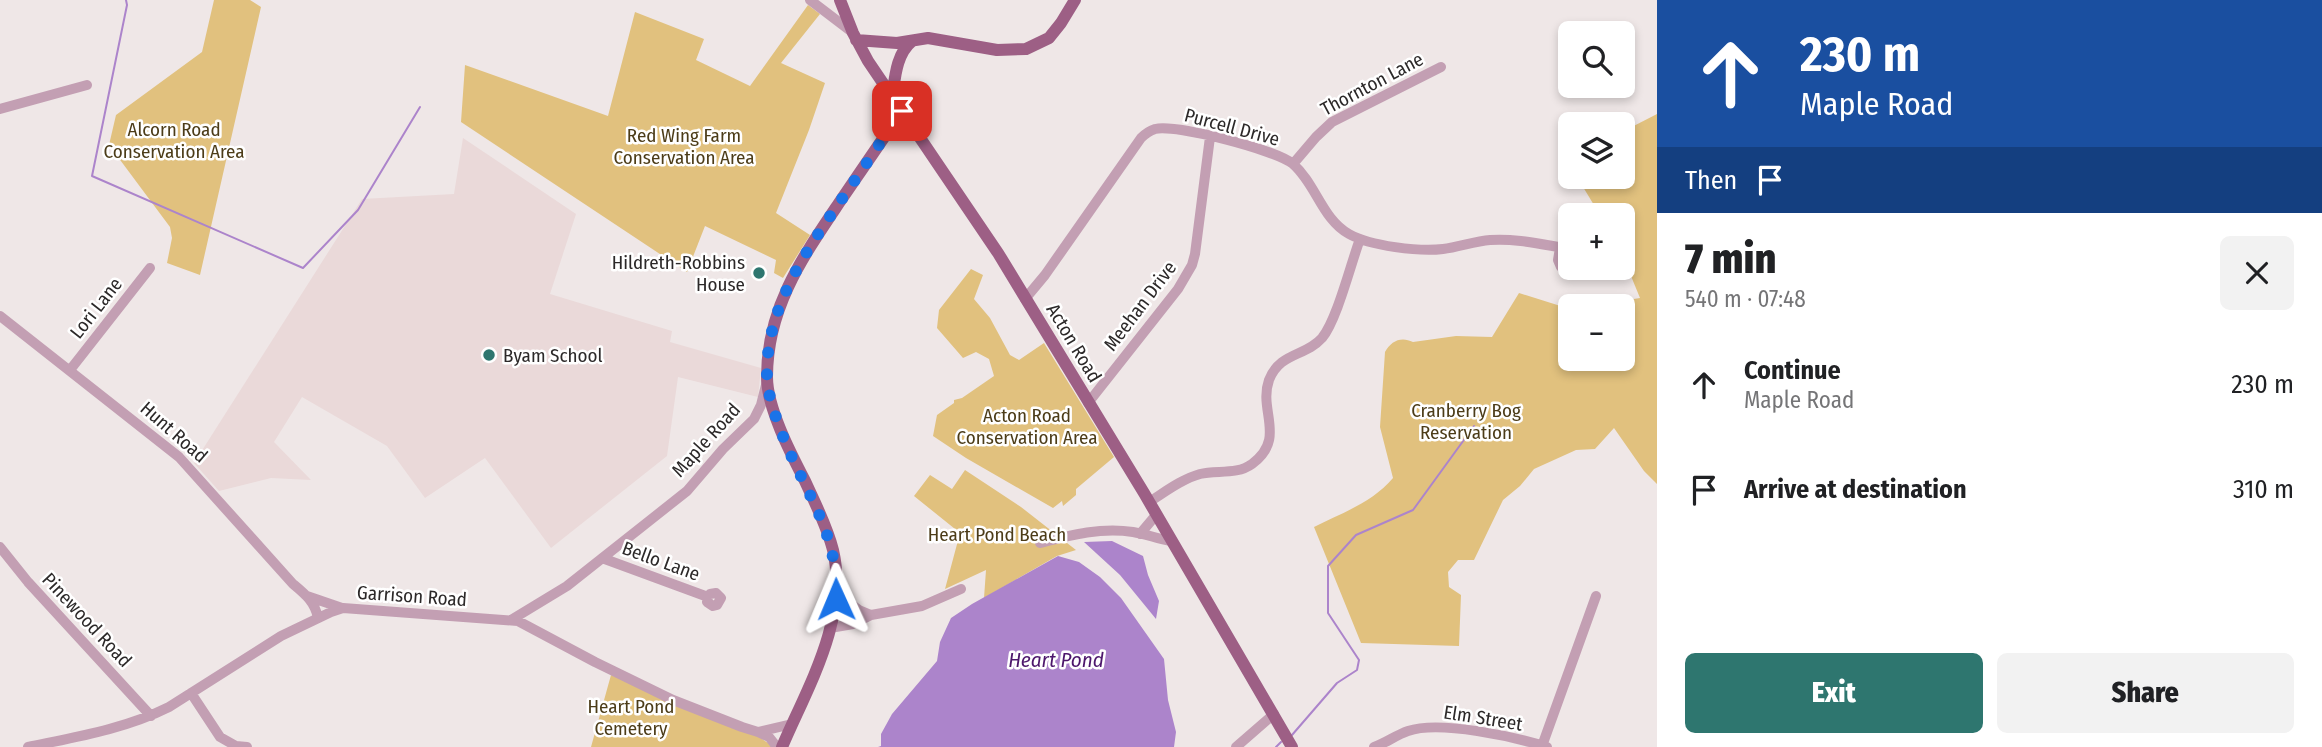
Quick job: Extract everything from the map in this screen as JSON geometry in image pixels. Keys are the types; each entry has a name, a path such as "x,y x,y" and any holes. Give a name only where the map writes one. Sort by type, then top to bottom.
{"main road":[{"name":"Acton Road","path":"837,0 892,98 989,239 1149,502 1292,747"},
{"path":"855,36 885,43 928,38 997,50 1026,49 1049,38 1075,0"},
{"path":"892,98 901,57 905,47 912,41"},
{"name":"Maple Road","path":"767,380 772,335 789,282 802,258 902,111"},
{"path":"767,380 785,440 833,548 836,568 836,593 824,649 780,747"}],"street":[{"path":"814,3 829,4 837,0"},
{"path":"814,3 855,36"},
{"name":"Thornton Lane","path":"1293,164 1316,136 1332,122 1441,67"},
{"path":"0,109 87,85"},
{"name":"Purcell Drive","path":"1025,299 1045,275 1141,138 1156,129 1210,137 1270,153 1293,164 1310,184 1335,223 1360,239 1429,250 1493,240 1558,248"},
{"name":"Meehan Drive","path":"1088,403 1178,289 1192,265 1210,137"},
{"path":"1149,502 1195,476 1244,469 1260,456 1267,447 1271,433 1267,391 1271,377 1283,361 1316,344 1326,332 1360,239"},
{"name":"Lori Lane","path":"70,370 150,268"},
{"name":"Hunt Road","path":"0,316 179,457 293,584 306,595 315,607 318,618"},
{"name":"Maple Road","path":"511,620 552,596 687,491 723,449 748,426 761,405 767,380"},
{"path":"1140,534 1156,516"},
{"path":"1040,543 1077,533 1105,531 1140,534 1152,539 1171,541"},
{"name":"Pinewood Road","path":"0,547 28,582 151,716"},
{"name":"Bello Lane","path":"603,558 708,597"},
{"path":"830,628 852,624 871,615 922,606 961,589"},
{"path":"836,593 859,610 871,615"},
{"name":"Hunt Road","path":"306,595 343,608"},
{"path":"1545,746 1596,596"},
{"name":"Garrison Road","path":"28,747 113,729 151,716 266,645 343,608 511,620 524,624 572,651 673,700 769,737 780,747"},
{"path":"191,693 220,737 236,746 247,747"},
{"path":"1236,747 1273,714"},
{"path":"758,732 792,724"},
{"name":"Elm Street","path":"1374,747 1410,730 1440,727 1545,746"}],"shaded area":[{"name":"Byam School","path":"463,138 576,214 550,294 672,331 670,342 761,368 758,397 678,377 667,456 551,548 485,458 425,498 387,446 302,397 274,442 311,480 271,478 219,491 194,463 362,199 454,194"}],"green space":[{"name":"Alcorn Road Conservation Area","path":"214,0 250,0 261,7 200,275 167,263 172,238 170,227 109,145 116,115 202,52"},
{"name":"Red Wing Farm Conservation Area","path":"808,5 820,14 781,63 825,83 776,213 810,235 783,278 774,273 776,260 705,226 687,272 461,122 465,65 608,116 635,12 704,39 696,60 750,86"},
{"name":"Cranberry Bog Reservation","path":"1657,114 1657,484 1644,471 1614,428 1595,449 1576,450 1534,469 1520,486 1503,500 1474,560 1458,560 1448,572 1449,587 1461,595 1459,646 1361,643 1314,527 1367,500 1393,478 1380,427 1385,352 1393,342 1456,336 1492,337 1519,293 1558,305 1558,371 1635,371 1635,299 1640,298 1633,280 1635,280 1635,203 1593,203 1584,189 1635,189 1635,125"},
{"name":"Acton Road Conservation Area","path":"971,269 983,275 974,299 990,318 1010,355 1019,360 1044,343 1114,457 1076,489 1076,495 1063,506 1062,501 1053,508 933,436 937,415 954,403 954,400 962,398 994,376 989,359 976,352 963,358 937,328 939,310"},
{"name":"Heart Pond Beach","path":"965,470 1021,507 1076,550 1057,556 984,598 986,570 945,589 960,533 914,496 930,475 952,489"},
{"name":"Heart Pond Cemetery","path":"611,675 759,737 774,747 591,747"}],"water":[{"path":"1112,541 1143,556 1159,601 1156,619 1120,575 1084,542"},
{"name":"Heart Pond","path":"1058,556 1079,562 1100,577 1121,598 1164,659 1168,700 1176,732 1174,747 878,747 881,746 881,734 892,714 937,661 940,642 951,618"}],"waterway":[{"path":"126,0 92,176 303,268 358,210 420,107"},
{"path":"1292,735 1337,683 1357,670 1359,660 1328,613 1328,566 1356,535 1413,510 1474,426"},
{"path":"1276,747 1281,742"}],"place":[{"name":"Hildreth-Robbins House","path":"759,273"},
{"name":"Byam School","path":"489,355"}],"route":[{"path":"836,599 833,548 779,423 767,380 769,357 779,310 795,270 902,111"}]}
